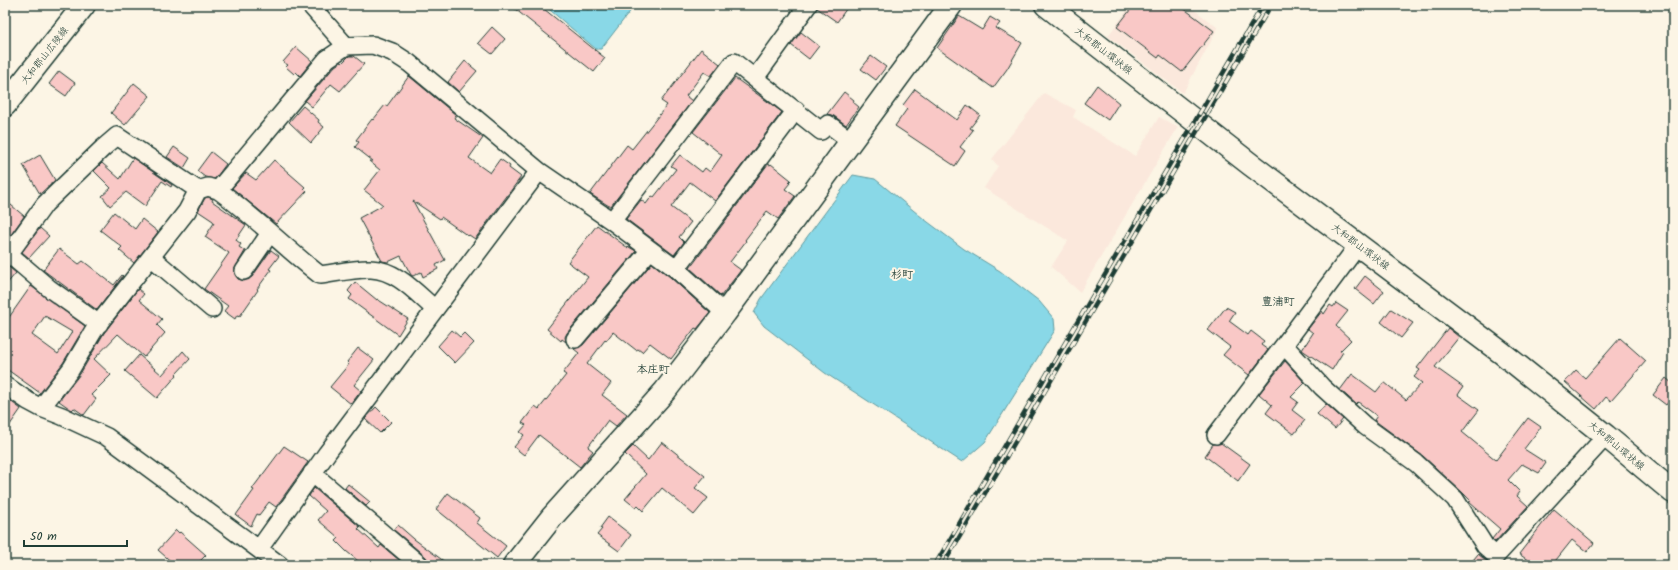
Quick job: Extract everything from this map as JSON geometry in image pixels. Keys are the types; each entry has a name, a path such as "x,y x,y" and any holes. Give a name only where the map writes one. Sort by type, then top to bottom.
{"main road":[{"name":"大和郡山広陵線","path":"5,106 84,5"},
{"path":"514,565 552,518 664,391 725,313 951,5"},
{"name":"大和郡山環状線","path":"1046,5 1250,164 1359,244 1502,353 1673,492"}],"street":[{"path":"310,5 346,46"},
{"path":"755,78 808,5"},
{"path":"218,190 327,59 346,46 373,45 392,52 409,63 539,171 612,221 676,269 725,313"},
{"path":"612,221 734,62 821,131 828,124 851,141"},
{"path":"676,269 796,110"},
{"path":"99,324 50,289 7,252 45,204 117,136 198,190"},
{"path":"259,549 312,473 539,171"},
{"path":"41,408 70,369 99,324 187,211 198,190 208,187 218,190 247,212 288,250 320,275 371,269 387,272 402,281 436,309"},
{"path":"244,271 270,233"},
{"path":"1216,434 1359,244"},
{"path":"575,338 650,250"},
{"path":"151,257 212,309"},
{"path":"1284,345 1322,387 1365,426 1416,463 1455,499 1485,546 1496,556 1606,436"},
{"path":"5,385 41,408 107,437 280,565"},
{"path":"312,473 420,565"}],"shaded area":[{"path":"1131,5 1188,5 1218,28 1183,93 1108,36"},
{"path":"1044,93 1076,110 1073,117 1135,156 1159,117 1178,127 1080,292 1051,267 1068,241 984,188 998,166 992,159"}],"water":[{"path":"544,5 581,5 588,10 592,5 635,5 601,49 596,49"},
{"path":"853,175 875,179 964,249 1000,271 1039,301 1054,319 1055,330 985,442 962,462 825,373 764,326 754,313 761,299"}],"building":[{"path":"510,5 539,5 605,58 594,72"},
{"path":"818,5 849,5 837,22 817,8"},
{"path":"1134,5 1179,5 1214,31 1182,72 1160,55 1158,58 1117,27"},
{"path":"959,16 982,30 990,17 1000,23 996,28 1022,43 1007,69 993,88 937,48"},
{"path":"492,27 505,39 492,54 478,43"},
{"path":"801,32 819,46 809,59 791,45"},
{"path":"296,47 312,61 300,76 296,72 294,74 286,67 288,65 283,62"},
{"path":"701,49 720,64 711,76 704,72 686,96 692,101 611,206 590,194 627,145 632,149 667,105 661,101"},
{"path":"349,56 354,56 364,64 340,91 331,84 312,107 305,101 335,66 341,62 342,63"},
{"path":"871,56 886,67 876,80 861,69"},
{"path":"465,61 477,71 459,92 448,82"},
{"path":"59,71 75,83 66,96 49,84"},
{"path":"409,76 456,115 454,118 483,138 469,158 490,173 500,159 521,177 475,239 469,235 468,236 441,217 440,219 413,201 445,260 436,265 438,269 423,277 421,272 413,276 411,275 401,256 388,262 382,261 359,218 383,205 364,190 380,170 369,161 373,161 355,147 359,142 356,140 372,119 373,120 385,105 387,106"},
{"path":"735,78 782,112 715,201 690,182 671,207 691,222 679,237 684,242 674,255 626,219 641,200 646,204 652,196 654,197 676,169 671,166 680,155 702,172 705,168 710,172 722,155 693,132"},
{"path":"134,83 150,96 125,125 111,113"},
{"path":"1097,85 1119,103 1108,120 1084,103"},
{"path":"915,89 957,120 967,105 980,115 970,128 973,130 960,147 965,151 955,166 895,126 907,109 903,105"},
{"path":"844,92 854,100 853,102 859,107 846,125 834,116 827,114"},
{"path":"303,106 319,120 318,122 324,127 311,143 289,122"},
{"path":"174,147 190,158 184,168 167,157"},
{"path":"211,152 226,164 215,179 205,177 197,171"},
{"path":"40,155 55,180 40,194 23,165"},
{"path":"133,158 172,185 171,187 162,181 145,206 126,192 110,206 102,196 111,188 94,171 102,163 120,179"},
{"path":"274,160 305,187 304,188 307,191 276,224 232,188 246,173 256,180"},
{"path":"768,164 771,164 791,180 785,189 795,196 778,219 767,211 745,240 746,241 730,262 741,270 721,296 690,268"},
{"path":"208,197 213,199 212,201 246,225 236,240 241,244 239,247 245,251 234,270 238,279 244,281 252,277 271,250 279,256 269,269 271,270 240,316 237,315 235,319 224,311 228,306 204,289 229,253 205,237 214,223 198,211 205,198"},
{"path":"5,200 24,216 25,215 7,240 5,240"},
{"path":"114,212 135,229 142,219 158,232 134,263 119,250 122,247 100,230"},
{"path":"597,225 628,248 629,247 636,251 567,333 565,337 566,342 562,339 561,341 547,329 588,277 568,262"},
{"path":"40,228 49,236 29,258 22,252"},
{"path":"59,249 79,264 83,261 114,285 122,275 123,276 97,310 43,270"},
{"path":"652,263 710,313 697,329 695,328 671,359 650,343 642,352 638,349 636,350 613,332 587,364 611,383 602,395 627,414 616,426 608,420 588,447 593,451 580,467 539,435 524,455 514,447 524,435 520,432 526,425 522,423 535,406 539,409 566,375 563,373 579,353 574,349 583,345"},
{"path":"5,264 16,273 5,286"},
{"path":"1365,276 1384,291 1374,304 1355,289"},
{"path":"355,282 377,300 408,319 398,335 349,299 352,295 348,291"},
{"path":"31,286 85,326 63,363 40,393 5,368 5,323","holes":["45,316 72,332 58,354 32,335"]},
{"path":"138,289 144,294 139,300 162,319 157,325 165,333 144,357 118,334 94,359 111,375 91,395 96,399 84,415 74,408 72,410 59,401 80,374 104,333"},
{"path":"1336,303 1348,311 1336,326 1351,340 1340,351 1343,352 1332,370 1302,350 1313,333 1308,329 1322,311 1324,314 1330,305 1333,307"},
{"path":"1226,307 1235,312 1229,321 1248,335 1251,331 1264,341 1261,345 1268,350 1249,375 1223,355 1230,347 1208,330"},
{"path":"1391,309 1413,323 1401,338 1381,322"},
{"path":"1448,328 1459,337 1435,367 1463,387 1458,395 1479,410 1462,432 1496,460 1528,418 1541,427 1524,449 1546,463 1539,473 1522,464 1508,480 1520,492 1517,496 1528,506 1495,542 1492,539 1500,529 1469,502 1471,501 1423,456 1374,420 1377,416 1358,402 1356,404 1340,390 1352,374 1376,392 1384,382 1406,400 1422,383 1414,377 1420,370 1417,368"},
{"path":"452,330 460,337 464,333 474,343 455,363 438,346"},
{"path":"1620,338 1646,361 1611,401 1606,397 1596,409 1565,382 1576,370 1585,378"},
{"path":"358,348 374,360 354,385 361,391 351,404 330,387 349,364 347,362"},
{"path":"183,351 190,359 157,398 125,371 139,355 162,375"},
{"path":"1285,361 1305,383 1291,397 1298,402 1292,410 1305,420 1294,434 1266,413 1272,405 1259,394"},
{"path":"1666,378 1673,384 1673,396 1666,405 1653,395"},
{"path":"5,397 21,409 5,432"},
{"path":"1326,404 1343,419 1335,429 1317,414"},
{"path":"376,407 391,422 380,433 365,419"},
{"path":"662,442 705,476 695,488 708,498 694,515 662,488 643,511 638,506 636,508 625,499 646,474 625,454 633,446 648,460"},
{"path":"1221,443 1250,464 1238,481 1205,456 1213,444"},
{"path":"284,446 308,462 276,507 269,502 259,515 257,514 251,526 236,515 254,490 252,489"},
{"path":"348,484 370,502 366,506 345,488"},
{"path":"314,488 360,527 358,529 379,548 381,545 405,565 363,565 346,551 336,541 339,538 318,520 326,511 309,496"},
{"path":"448,493 480,518 477,523 506,546 497,558 436,509"},
{"path":"1554,509 1594,543 1587,552 1572,540 1552,565 1535,565 1519,554"},
{"path":"608,517 631,535 619,551 597,535"},
{"path":"398,525 449,565 430,565 426,557 394,530"},
{"path":"176,530 206,555 196,565 175,565 158,550"},
{"path":"1478,554 1489,563 1492,565 1469,565"}],"railway":[{"path":"935,565 1263,5"},
{"path":"943,565 1271,5"}],"district":[{"name":"杉町","path":"902,274"},
{"name":"豊浦町","path":"1278,301"},
{"name":"本庄町","path":"653,369"}]}
